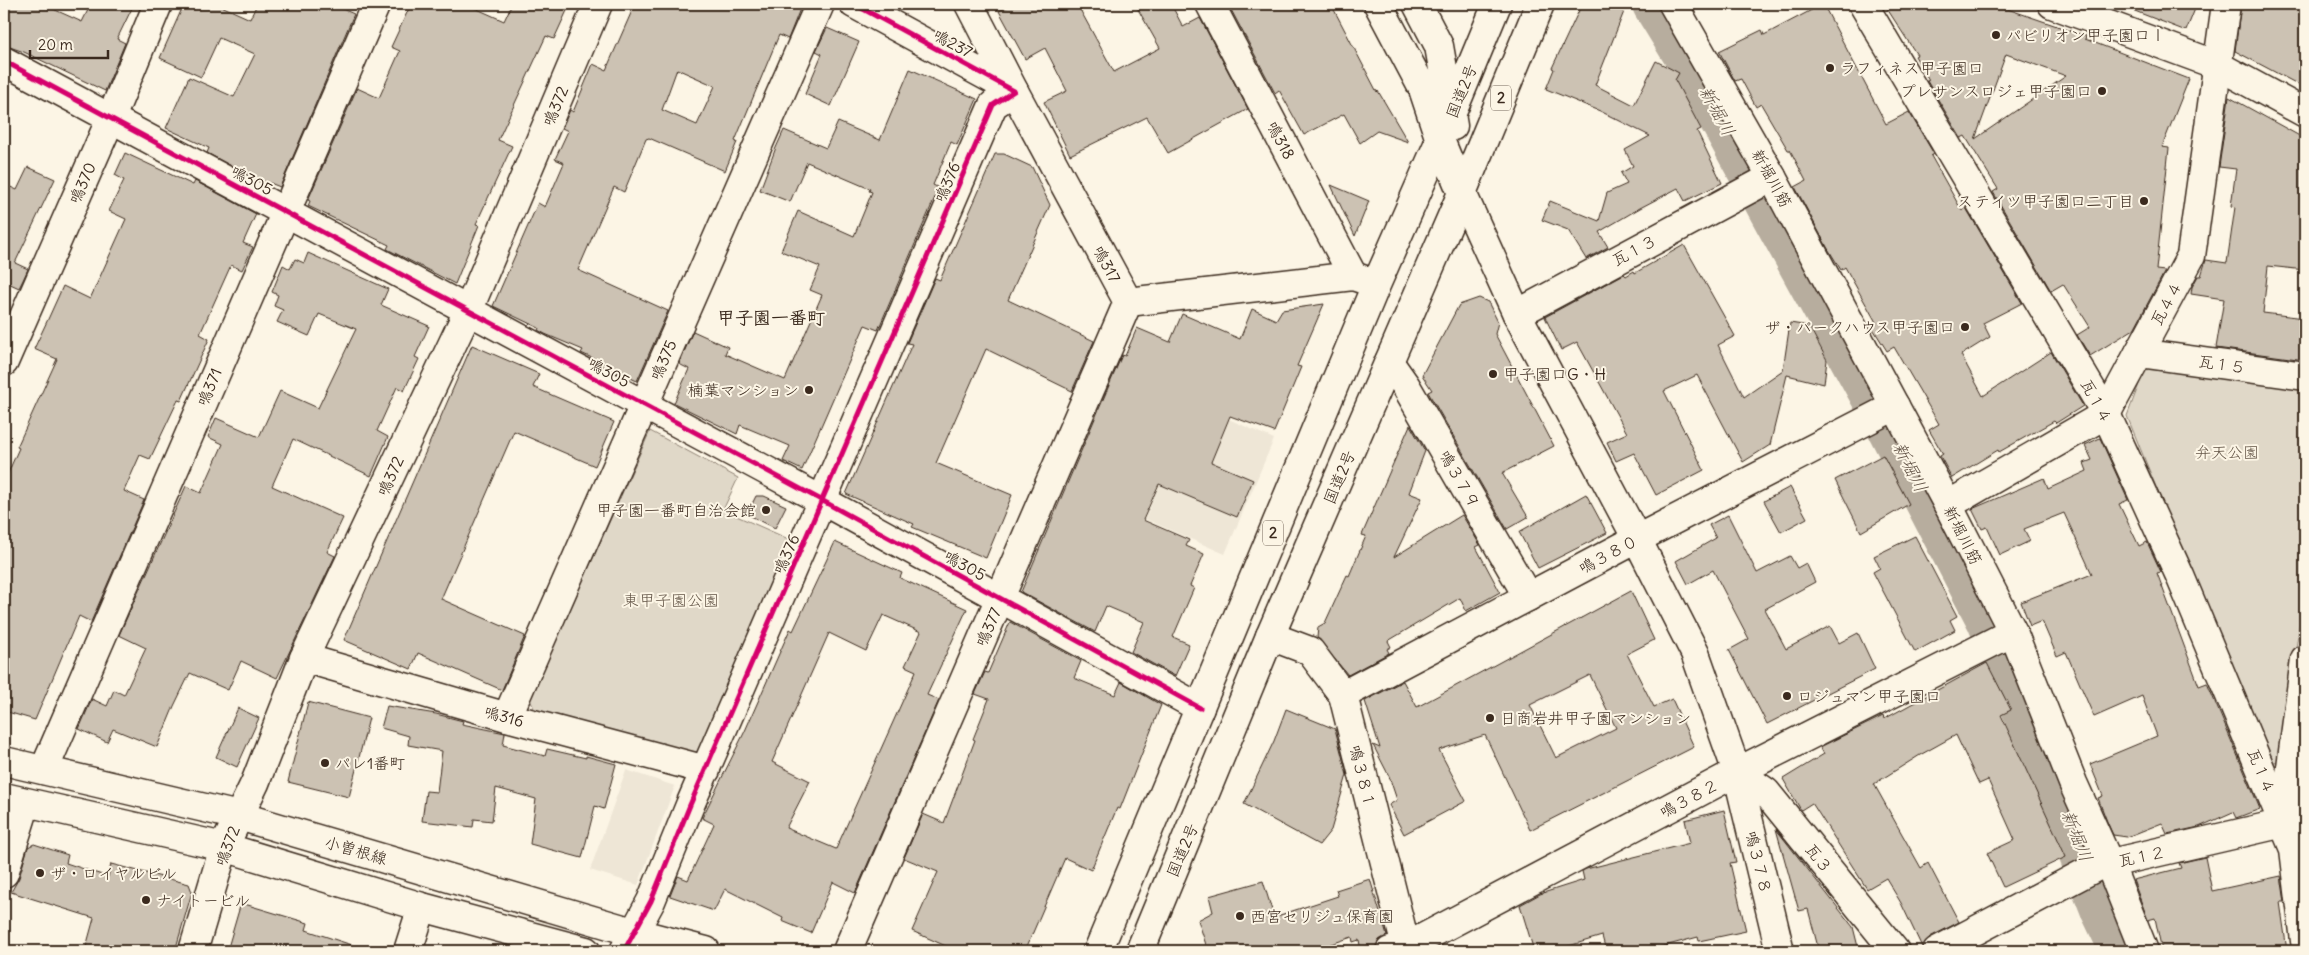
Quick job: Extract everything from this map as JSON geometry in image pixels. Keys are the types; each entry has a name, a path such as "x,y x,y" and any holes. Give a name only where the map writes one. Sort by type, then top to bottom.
{"main road":[{"name":"鳴370","path":"4,362 111,118 158,4"},
{"name":"鳴371","path":"44,770 376,4"},
{"name":"鳴372","path":"193,951 224,847 255,783 304,658 468,311 598,4"},
{"name":"鳴375","path":"507,717 820,4"},
{"name":"鳴237","path":"854,4 1014,91"},
{"name":"鳴317","path":"969,4 1128,302 1364,280"},
{"name":"鳴318","path":"1210,4 1364,280"},
{"path":"1378,4 1422,89 1440,140 1462,193"},
{"path":"1417,4 1439,46 1462,193"},
{"name":"国道2号","path":"1098,951 1200,708 1364,280 1440,140 1497,4"},
{"name":"国道2号","path":"1140,951 1270,636 1462,193 1540,4"},
{"name":"新堀川筋","path":"1673,4 1763,182 1885,411 1948,505 2001,638 2073,783 2097,868 2144,951"},
{"name":"瓦１４","path":"1863,4 2106,414 2295,824 2294,849 2305,941"},
{"path":"2052,4 2217,65 2305,113"},
{"name":"瓦４４","path":"2106,414 2191,256 2226,4"},
{"name":"鳴305","path":"4,61 823,501 1200,708"},
{"name":"鳴376","path":"628,942 651,901 993,105 1014,91"},
{"name":"瓦１３","path":"1517,314 1763,182"},
{"name":"鳴３７８","path":"1462,193 1517,314 1695,652 1737,772 1780,951"},
{"name":"鳴377","path":"847,951 1128,302"},
{"name":"瓦１５","path":"2139,353 2305,376"},
{"name":"鳴３７９","path":"1389,362 1406,386 1528,597"},
{"name":"鳴３８０","path":"1343,695 1637,539 1885,411"},
{"path":"1948,505 2106,414"},
{"name":"鳴３８１","path":"1270,636 1310,651 1343,695 1401,950"},
{"name":"鳴３８２","path":"1401,950 1737,772 2001,638"},
{"name":"鳴316","path":"304,658 507,717 706,770"},
{"path":"2295,824 2305,659"},
{"name":"小曽根線","path":"4,761 239,816 628,942 706,951"},
{"name":"瓦３","path":"1737,772 1766,792 1895,951"},
{"path":"4,873 15,800 224,847 422,907 586,951"},
{"name":"瓦１２","path":"1936,951 2097,868 2295,824"},
{"path":"408,951 422,907"}],"shaded area":[{"path":"1194,404 1274,439 1225,554 1145,519"},
{"path":"626,770 675,786 638,885 590,870"}],"green space":[{"name":"弁天公園","path":"2147,363 2305,383 2305,585 2280,761 2269,763 2127,416"},
{"name":"東甲子園公園","path":"650,431 738,478 723,510 793,541 699,751 690,757 535,711 530,699"}],"building":[{"path":"4,4 42,4 82,22 91,4 134,4 117,39 125,43 105,91 24,52 4,45"},
{"path":"184,4 217,4 250,19 257,4 331,4 354,14 280,187 270,183 269,186 207,153 209,148 166,128 189,77 234,97 255,54 219,38 201,77 160,58"},
{"path":"411,4 466,4 504,21 512,4 570,4 554,39 546,36 498,140 512,146 476,224 479,225 455,284 387,249 389,245 308,206 310,201 308,200 357,88 379,98 400,51 391,47"},
{"path":"635,4 802,4 788,39 779,35 735,141 737,142 725,171 649,138 646,139 624,192 614,187 578,270 668,311 637,381 581,353 583,350 545,334 538,330 539,328 493,306 538,203 545,207 564,163 555,159 568,131 562,128 570,110 573,112 593,64 606,70","holes":["677,69 715,86 697,125 662,110"]},
{"path":"1013,4 1077,4 1114,72 1160,48 1135,4 1171,4 1183,27 1200,18 1248,109 1168,153 1147,117 1070,155 1044,102 1067,91 1045,48 1025,59 999,11"},
{"path":"1228,4 1331,4 1377,92 1408,142 1377,131 1360,143 1344,114 1304,135 1279,90 1275,93"},
{"path":"1582,4 1627,4 1595,85 1634,105 1656,61 1679,73 1675,80 1701,129 1697,131 1722,183 1685,201 1678,188 1640,208 1599,232 1608,247 1586,259 1568,230 1542,220 1550,201 1599,221 1607,193 1627,184 1621,173 1633,166 1625,150 1650,136 1600,111 1546,89 1554,69 1552,68"},
{"path":"1823,4 1886,124 1909,112 1934,154 1931,156 1962,211 1966,208 2022,303 1983,323 1990,337 1961,355 1983,396 2051,352 2083,406 2056,423 2054,421 1999,452 1998,450 1952,478 1940,456 1943,454 1929,430 1939,424 1894,347 1887,351 1872,327 1877,324 1845,267 1841,270 1827,247 1795,187 1806,181 1790,150 1788,150 1761,104 1756,107 1741,79 1735,81 1719,51 1762,30 1764,35"},
{"path":"1884,4 1993,4 2086,36 2085,39 2189,79 2162,147 2169,148 2156,270 2165,271 2134,329 2090,356 2077,335 2090,327 2063,284 2051,291 1993,192 1998,189 1965,136 1961,138 1927,81 1929,80 1915,56 1917,55","holes":["2006,54 2066,76 1975,139"]},
{"path":"2123,4 2197,4 2186,31 2122,6"},
{"path":"2241,4 2305,4 2305,88 2235,51"},
{"path":"827,28 859,42 831,106 805,94 822,54 816,51"},
{"path":"910,69 977,99 957,145 951,142 933,185 939,188 878,330 865,325 802,470 783,461 790,446 740,425 737,434 674,403 689,369 679,364 693,331 728,347 725,354 785,380 822,295 810,290 820,267 781,251 798,211 854,236 872,192 869,191 870,189 807,162 790,202 760,190 775,150 784,130 826,148 838,122 880,140"},
{"path":"2229,97 2305,139 2305,270 2268,266 2263,313 2305,318 2305,360 2216,348 2224,299 2191,294 2192,287 2198,276 2201,276 2206,260 2227,263 2235,207 2231,206 2236,169 2219,167"},
{"path":"125,153 193,185 195,181 256,214 243,243 253,247 242,270 231,265 200,334 209,339 181,401 178,400 150,459 140,455 124,491 144,500 91,622 79,616 35,720 4,711 4,482 19,448 17,447 57,359 34,349 63,286 90,299 126,219 109,211 124,180 115,175"},
{"path":"995,154 1004,154 1032,167 1050,205 1008,300 1094,341 1072,391 986,349 936,463 1012,495 986,558 912,527 914,524 846,494 912,344 907,343 935,278 940,280"},
{"path":"28,167 55,179 15,263 28,269 23,280 19,288 6,282 4,287 4,184 17,190"},
{"path":"1331,185 1369,201 1355,236 1344,213"},
{"path":"1684,245 1735,336 1718,345 1744,397 1783,370 1790,323 1809,326 1827,360 1824,384 1787,375 1770,445 1743,462 1697,375 1664,391 1704,470 1656,495 1634,453 1616,461 1607,442 1627,433 1577,342 1561,350 1545,317 1624,274 1626,276 1634,271 1635,273"},
{"path":"308,253 388,289 381,305 429,326 415,357 419,359 404,391 397,387 377,431 388,437 371,476 293,439 272,486 343,518 327,552 335,556 277,678 241,661 228,690 190,673 157,747 113,729 107,742 79,729 92,699 107,706 114,690 124,695 146,648 119,635 186,486 201,493 223,444 208,437 216,418 259,437 280,391 318,408 356,329 319,314 309,336 277,322 283,310 274,306 278,295 272,292 283,265 290,269 295,259 304,263"},
{"path":"1479,298 1488,302 1498,322 1495,334 1554,446 1502,473 1528,517 1507,529 1428,392 1432,390 1422,375 1459,305"},
{"path":"1324,304 1297,366 1301,367 1274,432 1230,416 1211,462 1253,480 1237,517 1159,484 1143,520 1189,540 1186,546 1204,554 1190,586 1194,588 1173,637 1189,644 1175,676 1131,652 1144,622 1106,606 1095,632 1021,592 1122,355 1125,356 1137,328 1170,342 1182,314 1240,339 1252,309 1276,320 1282,310"},
{"path":"472,345 539,374 533,387 614,422 595,466 514,431 441,599 525,636 502,690 418,653 411,669 344,640"},
{"path":"1410,425 1425,451 1409,493 1422,498 1394,557 1462,515 1480,545 1476,547 1500,592 1466,611 1460,598 1388,641 1391,647 1387,649 1389,653 1348,675 1317,638 1318,627 1325,623 1347,575 1349,576 1366,536 1362,535"},
{"path":"2100,438 2128,500 2119,504 2139,546 2147,542 2161,572 2157,573 2199,686 2207,683 2260,809 2236,818 2233,812 2199,827 2167,834 2162,823 2127,837 2113,835 2098,798 2103,796 2090,764 2157,736 2142,696 2094,717 2066,652 2057,656 2042,621 2030,626 2021,602 2092,574 2064,513 2024,529 2030,541 2000,555 1987,527 1982,529 1972,509 2044,478 2048,489 2087,471 2084,463 2092,460 2085,445"},
{"path":"1883,455 1909,504 1861,532 1835,480"},
{"path":"1790,487 1807,518 1781,532 1764,501"},
{"path":"1586,494 1607,533 1538,568 1519,532"},
{"name":"甲子園一番町自治会館","path":"756,496 764,496 786,506 775,528 747,514"},
{"path":"1728,515 1757,573 1790,556 1797,568 1806,563 1815,582 1765,609 1786,649 1830,626 1839,643 1858,633 1875,669 1767,724 1729,650 1749,639 1713,570 1688,584 1676,561 1716,538 1709,525"},
{"path":"1915,536 1957,616 1950,620 1955,630 1915,652 1873,572 1880,568 1874,556"},
{"path":"835,542 902,573 900,578 967,609 927,695 939,700 855,893 833,882 811,933 782,921 783,918 725,889 714,911 670,896 678,876 688,880 714,824 702,818 745,731 790,629 793,631","holes":["883,615 921,632 905,666 916,671 836,849 786,828 810,781 772,762 829,633 866,651"]},
{"name":"日商岩井甲子園マンション","path":"1631,591 1654,640 1627,654 1654,707 1672,699 1694,747 1530,830 1485,735 1439,750 1466,801 1404,834 1389,805 1397,800 1389,776 1373,745 1380,748 1365,701 1403,681 1417,707","holes":["1590,675 1616,728 1556,758 1530,705"]},
{"path":"1010,622 1081,661 1074,678 1115,695 1121,682 1161,705 1120,809 1117,808 1091,870 1065,858 1025,951 957,951 912,931 938,872 904,858 923,814 944,823 989,699 975,694 985,672 988,673"},
{"path":"1987,663 2011,710 2001,715 2066,857 2003,887 1987,853 2015,840 1988,780 1979,784 1956,735 1920,755 1874,784 1921,868 1928,863 1959,922 1930,937 1922,947 1901,903 1886,878 1867,889 1812,803 1801,810 1783,779 1824,754 1820,747 1883,716 1884,719"},
{"name":"パレ1番町","path":"308,702 369,718 349,797 288,782"},
{"path":"387,706 436,714 463,721 462,724 505,733 503,745 545,756 547,749 616,764 604,809 595,806 582,858 530,844 536,799 496,788 492,821 474,819 473,827 422,821 426,791 437,792 442,751 408,745 409,736 381,728"},
{"path":"238,708 259,718 237,767 216,757"},
{"path":"1286,709 1335,729 1347,775 1331,830 1319,845 1244,804 1274,741"},
{"path":"1724,810 1736,862 1730,863 1746,931 1699,941 1698,937 1646,951 1606,951 1602,936 1552,951 1534,951 1520,905 1540,894 1584,880 1582,871 1586,869 1690,843 1685,820"},
{"path":"1776,829 1853,927 1859,951 1819,951 1808,909 1799,911"},
{"path":"34,844 68,855 66,863 108,877 111,864 189,884 192,892 175,951 85,951 94,918 11,892 19,878 28,847"},
{"path":"2205,857 2212,891 2281,876 2285,902 2280,902 2287,951 2162,951 2155,918 2148,920 2133,880 2181,868 2179,863"},
{"path":"1370,879 1387,936 1379,940 1375,951 1361,951 1359,940 1353,942 1352,937 1310,951 1208,951 1198,920 1213,912 1209,896 1263,881 1274,917 1338,896 1336,890"},
{"path":"241,903 308,923 306,930 358,947 357,951 227,951"}],"waterway":[{"name":"新堀川","path":"1655,4 1693,66 1877,403 1990,621 2104,911 2123,951"}],"cycle path":[{"path":"624,951 651,901 690,805 993,105 1014,91 854,4"},
{"path":"4,61 823,501 1200,708"}],"place":[{"name":"パビリオン甲子園口Ⅰ","path":"1996,35"},
{"name":"ラフィネス甲子園口","path":"1830,68"},
{"name":"プレサンスロジェ甲子園口","path":"2102,91"},
{"name":"ステイツ甲子園口二丁目","path":"2144,201"},
{"name":"ザ・パークハウス甲子園口","path":"1965,327"},
{"name":"甲子園口G・H","path":"1493,374"},
{"name":"楠葉マンション","path":"809,390"},
{"name":"甲子園一番町自治会館","path":"766,510"},
{"name":"ロジュマン甲子園口","path":"1787,696"},
{"name":"日商岩井甲子園マンション","path":"1490,718"},
{"name":"パレ1番町","path":"325,763"},
{"name":"ザ・ロイヤルビル","path":"40,873"},
{"name":"ナイトービル","path":"146,900"},
{"name":"西宮セリジュ保育園","path":"1240,916"}],"district":[{"name":"甲子園一番町","path":"771,318"}]}
